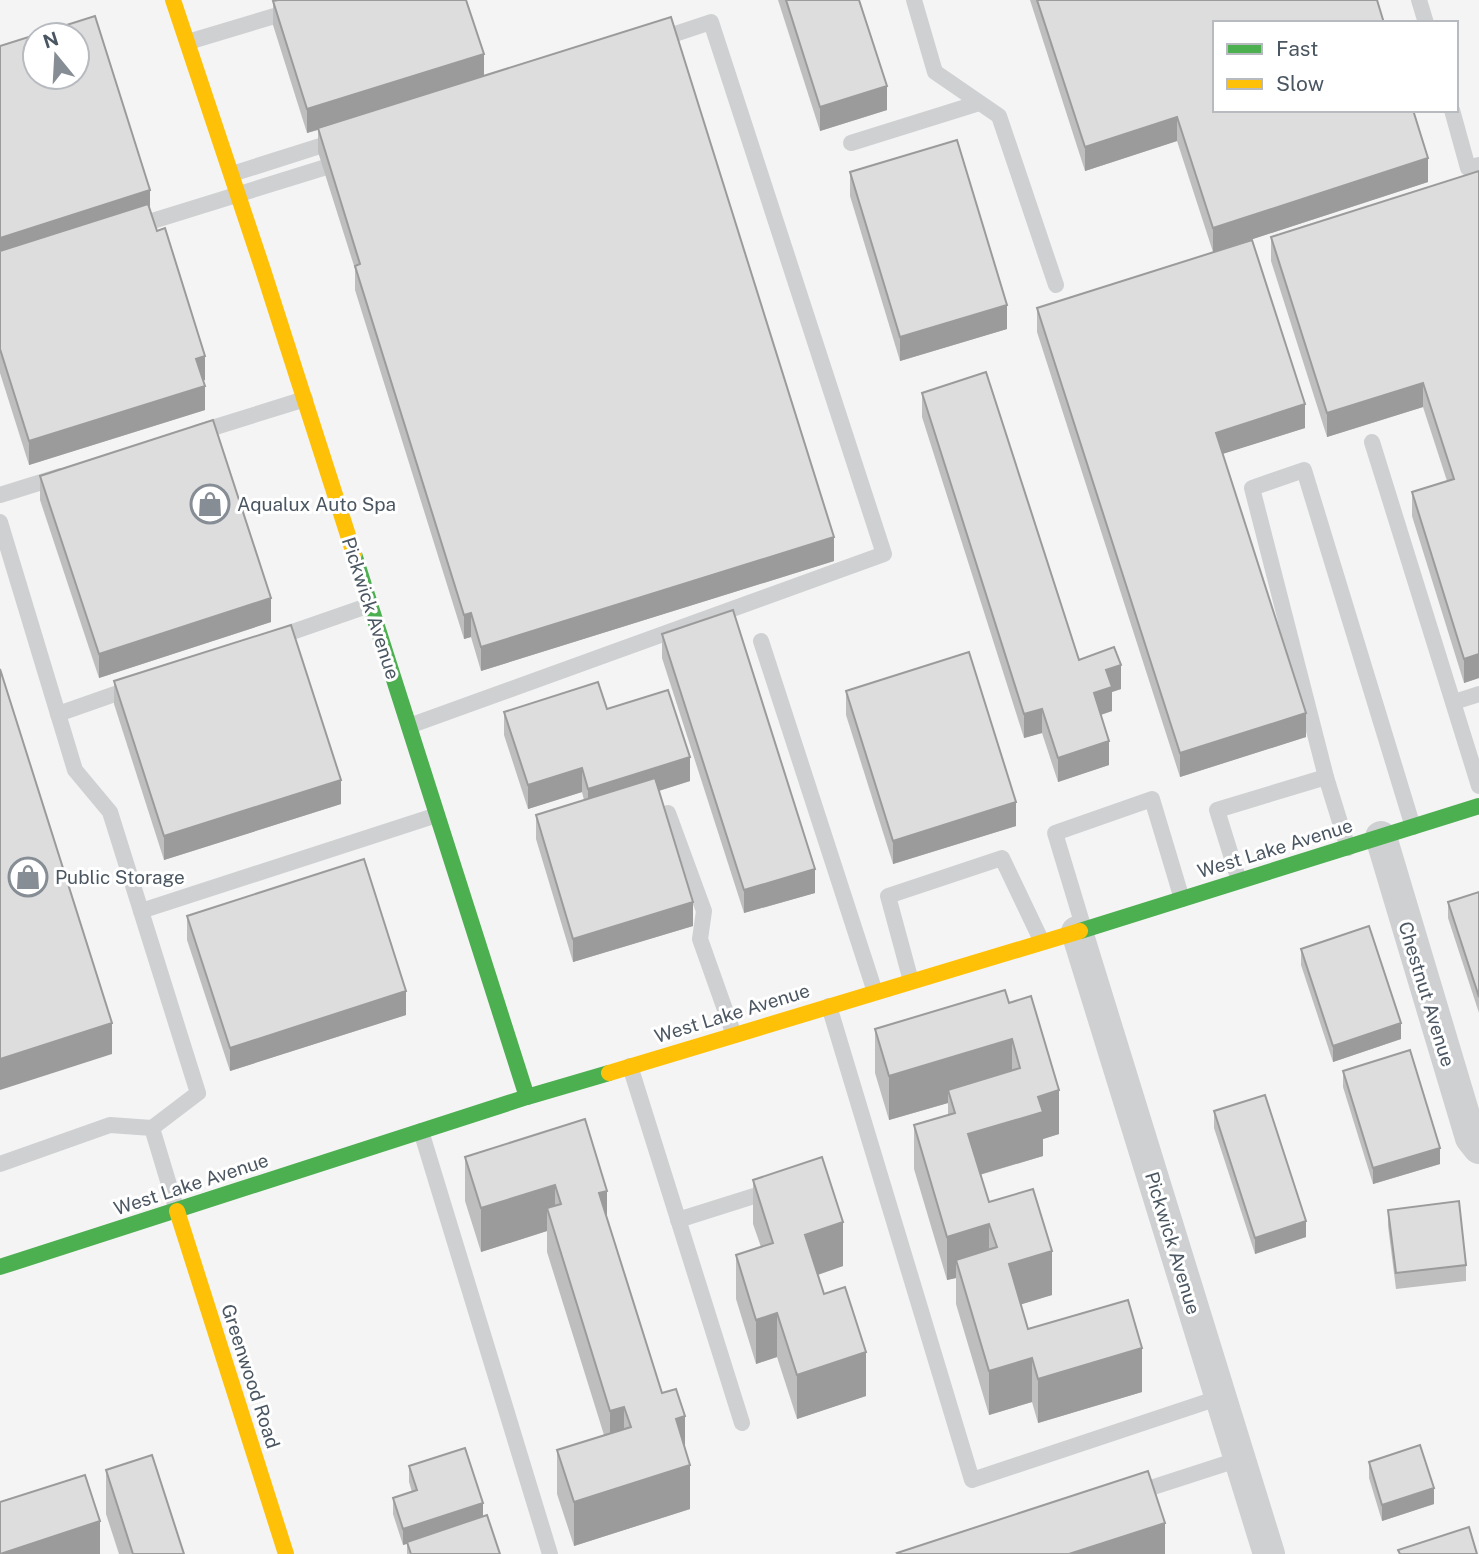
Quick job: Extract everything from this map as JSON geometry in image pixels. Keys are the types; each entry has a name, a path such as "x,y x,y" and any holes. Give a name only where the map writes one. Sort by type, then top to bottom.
{"street":[{"name":"Pickwick Avenue","path":"173,0 232,174 527,1097"},
{"name":"West Lake Avenue","path":"0,1267 527,1097 1080,931 1479,806"},
{"name":"Chestnut Avenue","path":"1381,837 1471,1138 1479,1148"},
{"name":"Pickwick Avenue","path":"1080,931 1269,1554"},
{"name":"Greenwood Road","path":"177,1211 286,1554"}],"lane":[{"path":"188,42 328,0"},
{"path":"914,0 935,72 999,116 1056,285"},
{"path":"1419,0 1425,21"},
{"path":"409,726 884,554 711,23 645,44"},
{"path":"851,143 979,103"},
{"path":"1452,112 1468,168 1479,165"},
{"path":"232,174 351,136"},
{"path":"119,231 323,168"},
{"path":"185,436 304,399"},
{"path":"1372,442 1479,786"},
{"path":"0,495 79,470"},
{"path":"1348,848 1326,777 1252,488 1304,470 1413,827"},
{"path":"0,522 75,770 110,812 198,1093 152,1128 110,1125 0,1164"},
{"path":"266,641 370,605"},
{"path":"761,641 875,992"},
{"path":"58,714 149,682"},
{"path":"1454,702 1479,694"},
{"path":"1238,881 1217,810 1326,777"},
{"path":"1080,931 1055,833 1152,799 1182,899"},
{"path":"668,813 704,911 700,939 734,1035"},
{"path":"141,911 437,815"},
{"path":"911,981 888,896 1002,858 1042,942"},
{"path":"829,1006 972,1480 1221,1397"},
{"path":"630,1066 742,1423"},
{"path":"152,1128 177,1211"},
{"path":"421,1131 550,1554"},
{"path":"678,1220 789,1185"},
{"path":"1125,1496 1240,1459"}],"building":[{"path":"466,0 484,54 307,109 273,1"},
{"path":"786,0 859,0 887,86 820,107"},
{"path":"1037,0 1377,0 1383,21 1213,21 1213,112 1414,112 1428,158 1213,228 1177,117 1085,147"},
{"path":"95,16 150,190 0,238 0,46 21,39 21,91 91,91 91,21 79,21"},
{"path":"671,17 834,537 481,647 471,613 464,615 355,266 360,264 318,128"},
{"path":"957,140 1007,305 900,337 850,172"},
{"path":"1479,171 1479,654 1464,659 1412,492 1454,479 1423,383 1327,413 1271,237"},
{"path":"148,204 157,231 165,228 205,356 196,359 205,386 29,441 0,349 0,251"},
{"path":"1252,240 1305,404 1216,433 1306,713 1180,753 1037,308"},
{"path":"986,372 1079,660 1114,647 1121,665 1106,670 1112,687 1094,693 1109,741 1058,758 1042,709 1024,714 922,393"},
{"path":"213,420 271,598 99,654 40,476"},
{"path":"733,610 815,869 744,890 662,634"},
{"path":"291,625 341,780 164,836 114,681"},
{"path":"969,652 1016,802 893,841 846,691"},
{"name":"Public Storage","path":"0,669 112,1023 0,1059"},
{"path":"598,682 607,709 668,690 690,757 588,789 582,768 528,785 504,712"},
{"path":"655,778 693,902 573,939 536,815"},
{"path":"364,859 406,991 230,1048 187,916"},
{"path":"1479,892 1479,997 1448,902"},
{"path":"1369,926 1401,1023 1333,1046 1301,949"},
{"path":"1005,990 1009,1003 1031,996 1059,1090 1038,1097 1043,1112 968,1134 989,1202 1033,1189 1052,1251 1009,1264 1028,1329 1128,1300 1142,1348 1038,1379 1032,1358 989,1371 956,1260 997,1247 989,1224 947,1237 914,1125 955,1113 948,1090 1020,1068 1012,1039 889,1076 875,1029"},
{"path":"1410,1050 1440,1148 1373,1168 1343,1071"},
{"path":"1265,1095 1306,1221 1255,1238 1214,1111"},
{"path":"585,1119 607,1191 599,1193 662,1393 676,1389 685,1416 676,1419 690,1465 574,1502 557,1450 631,1427 624,1407 610,1411 547,1208 561,1204 555,1185 481,1208 465,1157"},
{"path":"822,1157 843,1222 805,1235 824,1294 845,1287 866,1352 797,1375 777,1313 756,1320 736,1255 773,1243 753,1180"},
{"path":"1459,1201 1466,1265 1396,1273 1388,1210"},
{"path":"1420,1445 1434,1488 1382,1505 1369,1462"},
{"path":"465,1448 483,1503 403,1529 393,1498 417,1490 409,1466"},
{"path":"152,1455 184,1554 133,1554 106,1470"},
{"path":"1148,1471 1165,1523 1069,1554 897,1553"},
{"path":"85,1475 100,1521 0,1554 0,1502"},
{"path":"487,1515 500,1554 411,1554 407,1542"},
{"path":"1469,1527 1477,1554 1400,1554 1398,1550"}],"traffic: fast":[{"path":"354,554 527,1097"},
{"path":"1080,931 1479,806"},
{"path":"0,1267 609,1073"}],"traffic: slow":[{"path":"173,0 354,554"},
{"path":"609,1073 1080,931"},
{"path":"177,1211 286,1554"}],"place":[{"name":"Aqualux Auto Spa","path":"210,504"},
{"name":"Public Storage","path":"28,877"}]}
